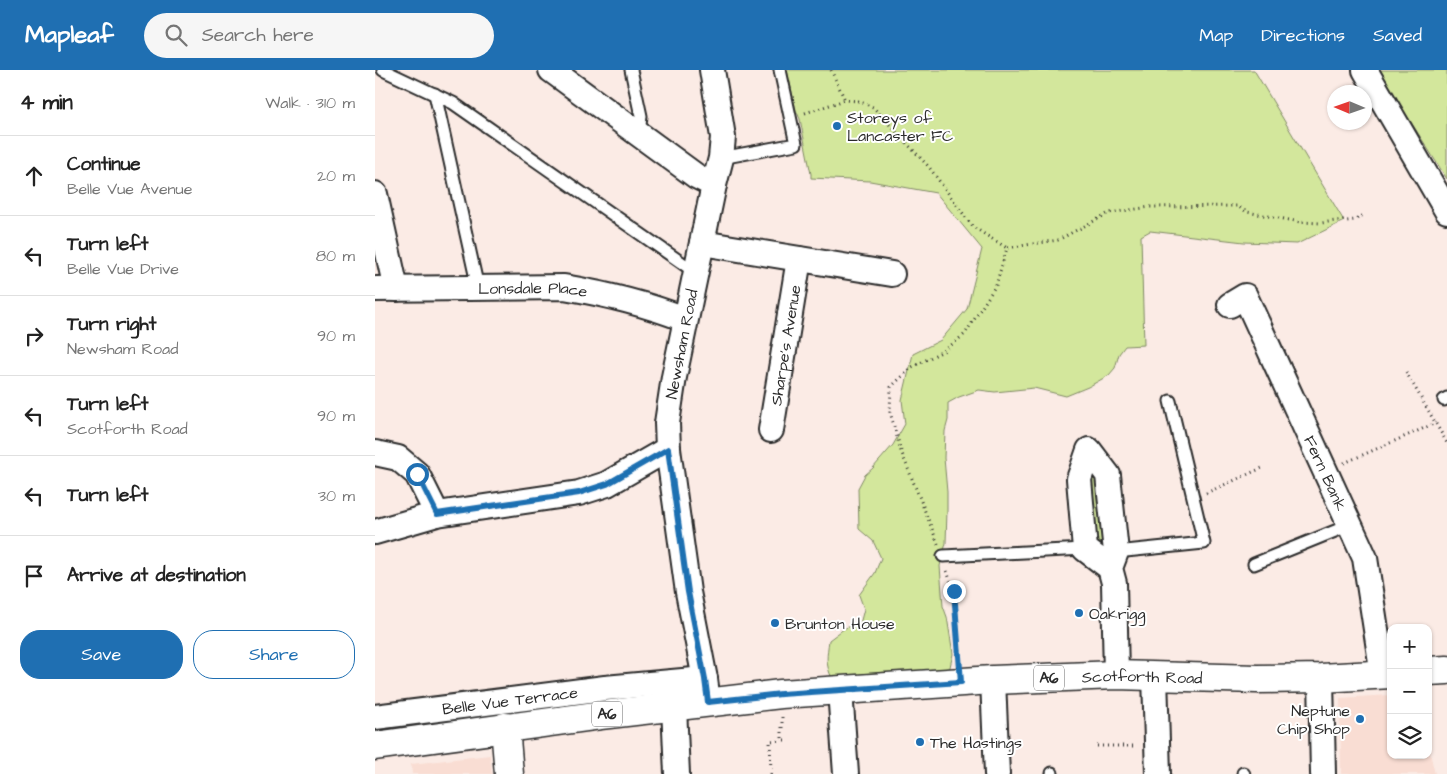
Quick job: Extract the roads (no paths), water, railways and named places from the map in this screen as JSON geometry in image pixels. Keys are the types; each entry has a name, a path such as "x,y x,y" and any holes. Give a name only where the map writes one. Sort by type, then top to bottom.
{"main road":[{"path":"1432,671 1447,670"},
{"name":"Scotforth Road","path":"505,727 674,706 707,691 781,694 993,680 1116,675 1257,679 1387,675"},
{"path":"505,727 509,774"},
{"name":"A6","path":"375,746 505,727"}],"street":[{"path":"551,70 696,176 714,185"},
{"name":"Newsham Road","path":"707,691 688,592 668,449 667,423 685,319 721,158 723,138 712,70"},
{"path":"1365,70 1447,211"},
{"path":"375,194 394,277 385,289"},
{"path":"702,243 892,274"},
{"name":"Sharpe's Avenue","path":"771,430 799,260"},
{"name":"Lonsdale Place","path":"385,289 564,287 610,296 685,319"},
{"name":"Fern Bank","path":"1230,305 1245,296 1365,558 1387,675"},
{"path":"375,532 437,514 579,493 607,484 668,449"},
{"path":"1113,560 1085,549 1079,479 1089,450 1108,475 1113,560 1114,583 1116,675"},
{"path":"375,453 398,458 417,474 437,514"},
{"path":"1155,676 1158,774"},
{"path":"1321,678 1323,774"},
{"path":"993,680 997,774"},
{"name":"Belle Vue Terrace","path":"375,717 605,688 707,691"},
{"path":"840,690 846,774"},
{"path":"674,706 677,774"}],"lane":[{"path":"383,70 453,103 695,272"},
{"path":"631,70 641,116 639,135"},
{"path":"721,158 796,144 780,70"},
{"path":"435,94 478,288"},
{"path":"1113,560 1204,543 1170,400"},
{"path":"1254,564 1350,525"},
{"path":"943,556 1085,549"}],"place":[{"name":"Storeys of Lancaster FC","path":"837,126"},
{"name":"Oakrigg","path":"1079,613"},
{"name":"Brunton House","path":"775,623"},
{"name":"Neptune Chip Shop","path":"1360,719"},
{"name":"The Hastings","path":"920,742"}]}
